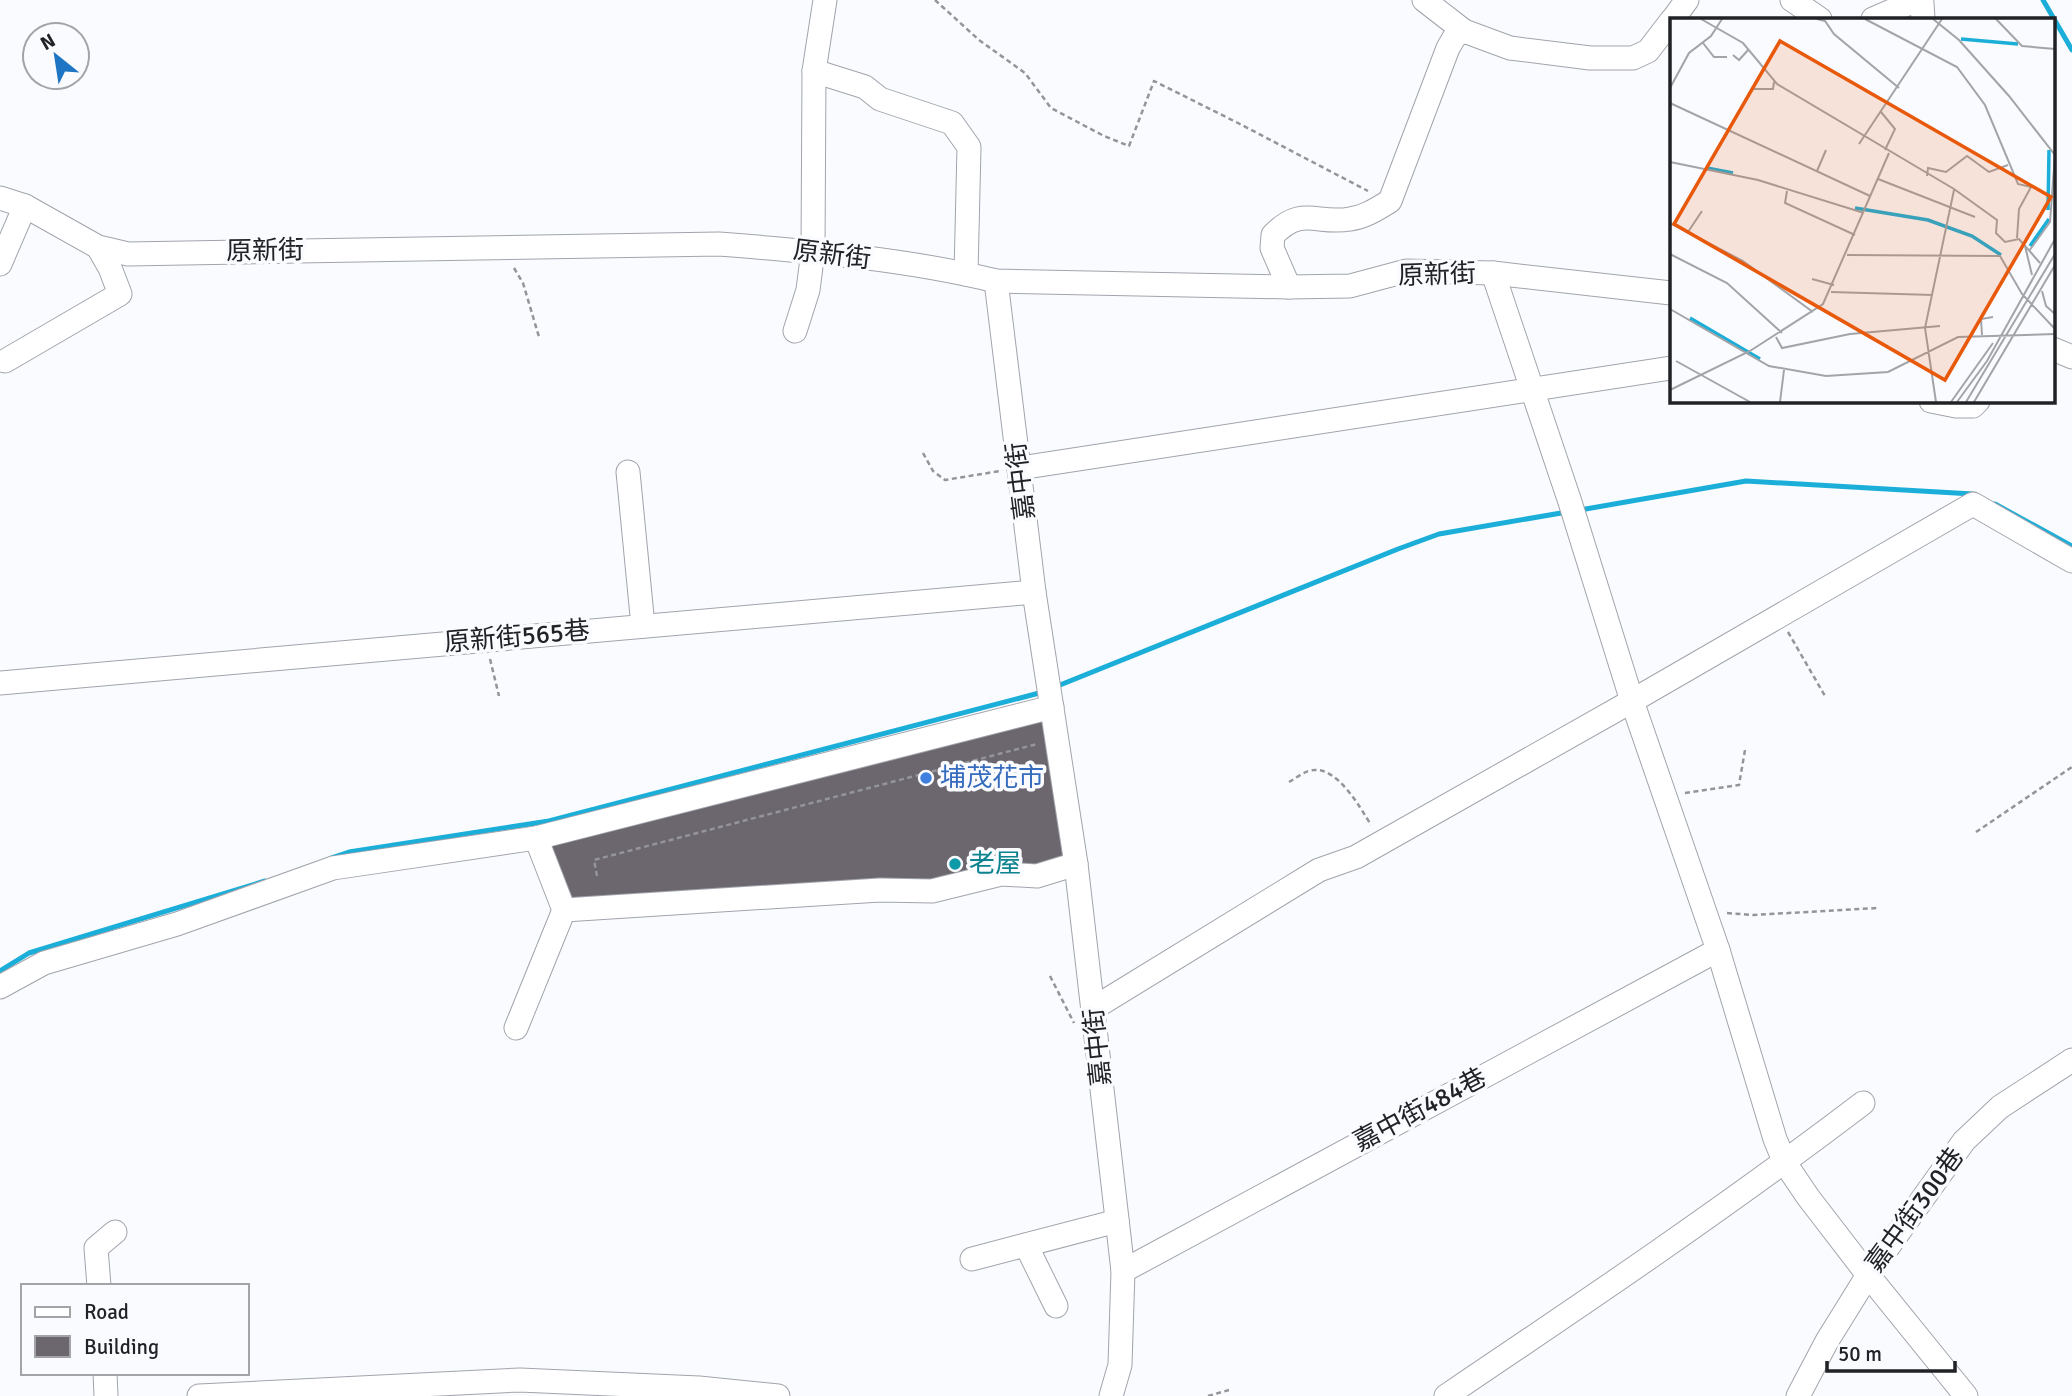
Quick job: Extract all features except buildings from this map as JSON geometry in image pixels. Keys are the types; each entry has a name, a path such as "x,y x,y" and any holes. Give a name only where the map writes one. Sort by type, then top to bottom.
{"street":[{"path":"795,331 808,290 813,251 814,71 825,0"},
{"path":"1424,0 1464,31 1510,48 1590,58 1633,58 1648,51 1670,23"},
{"path":"1674,18 1687,0"},
{"path":"1792,0 1819,18"},
{"path":"1874,18 1912,2 1922,4 1923,18"},
{"path":"1289,287 1272,248 1273,235 1284,224 1302,217 1349,220 1369,214 1390,201 1447,48 1455,36 1464,31"},
{"path":"814,71 865,87 880,99 952,123 969,146 966,274"},
{"name":"原新街","path":"0,198 25,206 98,247 128,254 719,244 813,251 996,281 1350,286 1406,271 1493,273 1670,293"},
{"path":"0,264 25,206"},
{"path":"5,361 120,295 110,268 98,247"},
{"path":"1493,273 1632,701 1718,950 1775,1139 1785,1163 1868,1275 1966,1396"},
{"name":"嘉中街","path":"996,281 1034,592 1076,864 1118,1221 1123,1271 1120,1365 1111,1396"},
{"path":"2054,349 2072,357"},
{"path":"1020,468 1670,368"},
{"path":"1937,402 1973,406 1977,402"},
{"path":"628,472 643,626"},
{"path":"1094,1008 1319,870 1356,857 1973,504 2072,561"},
{"name":"原新街565巷","path":"0,683 1034,592"},
{"path":"0,987 44,963 177,924 333,869 536,838 1050,695"},
{"path":"516,1028 564,909 536,838"},
{"path":"564,909 880,890 932,891 1001,874 1037,876 1076,864"},
{"name":"嘉中街484巷","path":"1123,1271 1718,950"},
{"name":"嘉中街300巷","path":"1798,1396 1827,1341 1868,1275 1964,1141 2000,1107 2072,1060"},
{"path":"1446,1396 1785,1163 1863,1103"},
{"path":"972,1259 1118,1221"},
{"path":"99,1284 96,1248 115,1232"},
{"path":"1026,1245 1056,1307"},
{"path":"105,1375 106,1396"},
{"path":"199,1396 520,1380 699,1388 778,1396"}],"path":[{"path":"935,0 979,40 1025,73 1051,108 1104,136 1129,146 1154,82 1390,201"},
{"path":"503,247 523,283 539,337"},
{"path":"923,453 933,471 946,480 1020,468"},
{"path":"1779,616 1825,696"},
{"path":"486,640 499,696"},
{"path":"597,876 594,860 1057,739"},
{"path":"1664,795 1739,785 1745,750"},
{"path":"1976,832 2072,767"},
{"path":"1289,782 1311,769 1321,770 1349,790 1382,842"},
{"path":"1705,912 1753,915 1878,908"},
{"path":"1208,1396 1229,1390"}],"waterway":[{"path":"2043,0 2053,18"},
{"path":"2054,19 2072,50"},
{"path":"1580,510 1746,481 1973,494"},
{"path":"1995,504 2072,546"},
{"path":"1055,687 1439,534 1567,512"},
{"path":"331,858 349,852 549,821 1043,692"},
{"path":"0,971 29,953 265,881"}],"place":[{"name":"埔茂花市","path":"926,778"},
{"name":"老屋","path":"955,864"}]}
